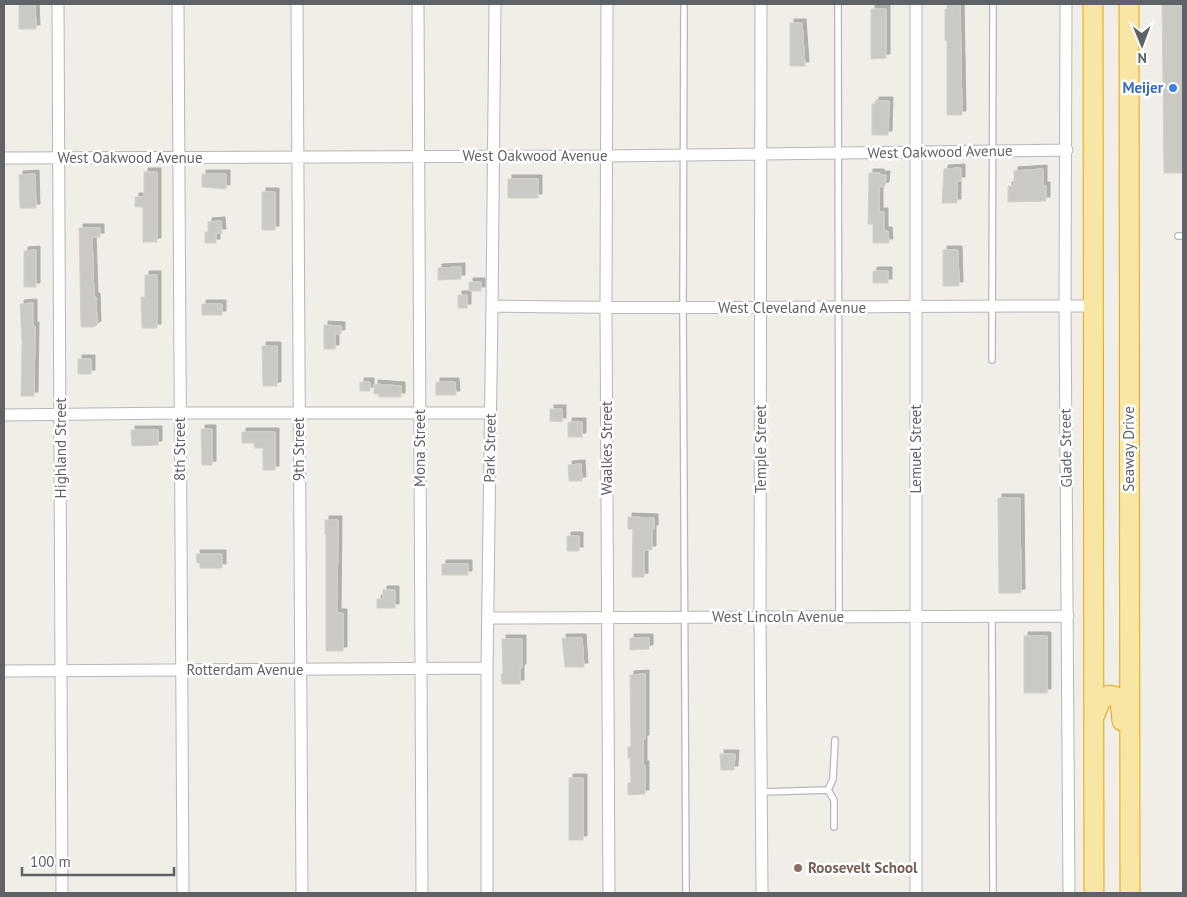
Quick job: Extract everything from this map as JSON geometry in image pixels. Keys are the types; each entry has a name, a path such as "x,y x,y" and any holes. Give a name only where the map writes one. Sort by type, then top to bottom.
{"highway":[{"path":"1093,4 1094,893"},
{"name":"Seaway Drive","path":"1129,4 1130,892"},
{"path":"1094,715 1101,700 1109,695 1115,696 1120,700 1122,724 1123,865 1130,892"},
{"path":"1095,770 1101,814 1102,893"}],"street":[{"name":"Highland Street","path":"58,4 62,893"},
{"name":"8th Street","path":"178,4 183,893"},
{"name":"9th Street","path":"297,4 302,893"},
{"name":"Mona Street","path":"418,4 422,893"},
{"name":"Park Street","path":"487,893 487,668 495,4"},
{"name":"Waalkes Street","path":"607,4 608,893"},
{"name":"Temple Street","path":"761,4 760,617 762,893"},
{"name":"Lemuel Street","path":"916,4 916,893"},
{"name":"Glade Street","path":"1066,4 1065,306 1069,893"},
{"name":"West Oakwood Avenue","path":"4,158 608,156 1067,150"},
{"name":"West Cleveland Avenue","path":"492,306 682,309 992,305 1092,306"},
{"path":"4,415 299,412 490,413"},
{"name":"West Lincoln Avenue","path":"488,618 1068,616"},
{"name":"Rotterdam Avenue","path":"4,671 487,668"}],"lane":[{"path":"684,4 682,309 686,893"},
{"path":"838,4 839,617"},
{"path":"992,360 993,4"},
{"path":"992,616 993,893"},
{"path":"828,790 833,779 835,740"},
{"path":"761,792 828,790"},
{"path":"828,790 834,800 834,828"}],"building":[{"path":"19,4 35,4 36,29 19,29"},
{"path":"947,4 960,4 962,115 947,115 945,9 947,9"},
{"name":"Meijer","path":"1162,4 1183,4 1183,173 1164,173"},
{"path":"871,9 886,9 886,58 871,59"},
{"path":"790,23 802,23 805,66 790,66"},
{"path":"875,101 889,101 888,135 872,135 872,104 875,104"},
{"path":"961,168 961,181 957,181 957,203 942,203 944,169"},
{"path":"1043,169 1043,186 1046,186 1046,201 1008,202 1008,186 1014,186 1014,171"},
{"path":"144,172 157,172 157,242 143,242 143,207 135,207 135,197 143,197 144,195"},
{"path":"869,173 886,175 885,186 879,187 879,212 884,212 884,231 888,231 889,243 873,243 873,224 868,224"},
{"path":"35,174 36,208 20,208 19,175"},
{"path":"202,174 226,174 226,189 202,187"},
{"path":"508,179 538,179 538,198 508,198"},
{"path":"262,192 275,192 275,230 262,230"},
{"path":"221,221 222,233 216,233 216,243 205,243 205,232 208,232 208,222"},
{"path":"79,228 100,228 100,237 92,237 97,325 93,327 81,327"},
{"path":"36,250 36,287 24,287 24,251"},
{"path":"943,250 958,250 959,286 943,286"},
{"path":"461,267 461,279 438,280 438,268"},
{"path":"873,271 888,271 888,283 873,283"},
{"path":"145,275 157,275 157,328 142,328 141,297 145,297"},
{"path":"469,282 481,282 481,291 469,291"},
{"path":"458,295 467,295 467,308 458,308"},
{"path":"33,303 33,326 35,326 34,396 21,396 22,342 20,304"},
{"path":"202,304 222,304 222,315 202,315"},
{"path":"324,325 341,326 341,334 335,334 335,349 324,349"},
{"path":"262,346 277,346 277,386 263,386"},
{"path":"78,359 91,359 91,374 78,374"},
{"path":"360,382 370,382 370,391 360,391"},
{"path":"436,382 455,382 456,395 436,395"},
{"path":"374,384 401,386 401,397 379,397 379,394 374,394"},
{"path":"550,409 562,409 562,422 550,421"},
{"path":"568,422 582,422 582,437 568,437"},
{"path":"201,429 212,429 212,465 202,465"},
{"path":"131,430 158,430 158,445 132,446"},
{"path":"242,432 275,432 275,470 263,470 263,448 254,448 254,443 242,443"},
{"path":"581,464 582,481 569,481 568,465"},
{"path":"998,498 1020,498 1021,593 999,593"},
{"path":"628,517 654,518 652,550 644,550 644,577 632,577 633,529 628,529"},
{"path":"325,520 338,520 337,613 343,613 343,651 326,651"},
{"path":"567,536 579,536 579,551 567,551"},
{"path":"196,554 222,554 222,568 200,568 200,563 197,563"},
{"path":"442,564 468,564 468,575 442,575"},
{"path":"383,590 395,590 395,608 377,608 377,599 383,599"},
{"path":"1024,636 1047,636 1047,693 1024,693"},
{"path":"562,638 582,638 584,667 565,667"},
{"path":"630,638 649,638 649,649 630,650"},
{"path":"502,639 522,639 520,684 502,684"},
{"path":"645,674 643,765 645,765 645,794 628,795 628,783 631,783 630,758 628,758 628,747 631,747 630,675"},
{"path":"720,754 735,754 734,770 721,770"},
{"path":"569,778 583,778 583,840 569,840"}],"place":[{"name":"Meijer","path":"1173,88"},
{"name":"Roosevelt School","path":"798,868"}]}
